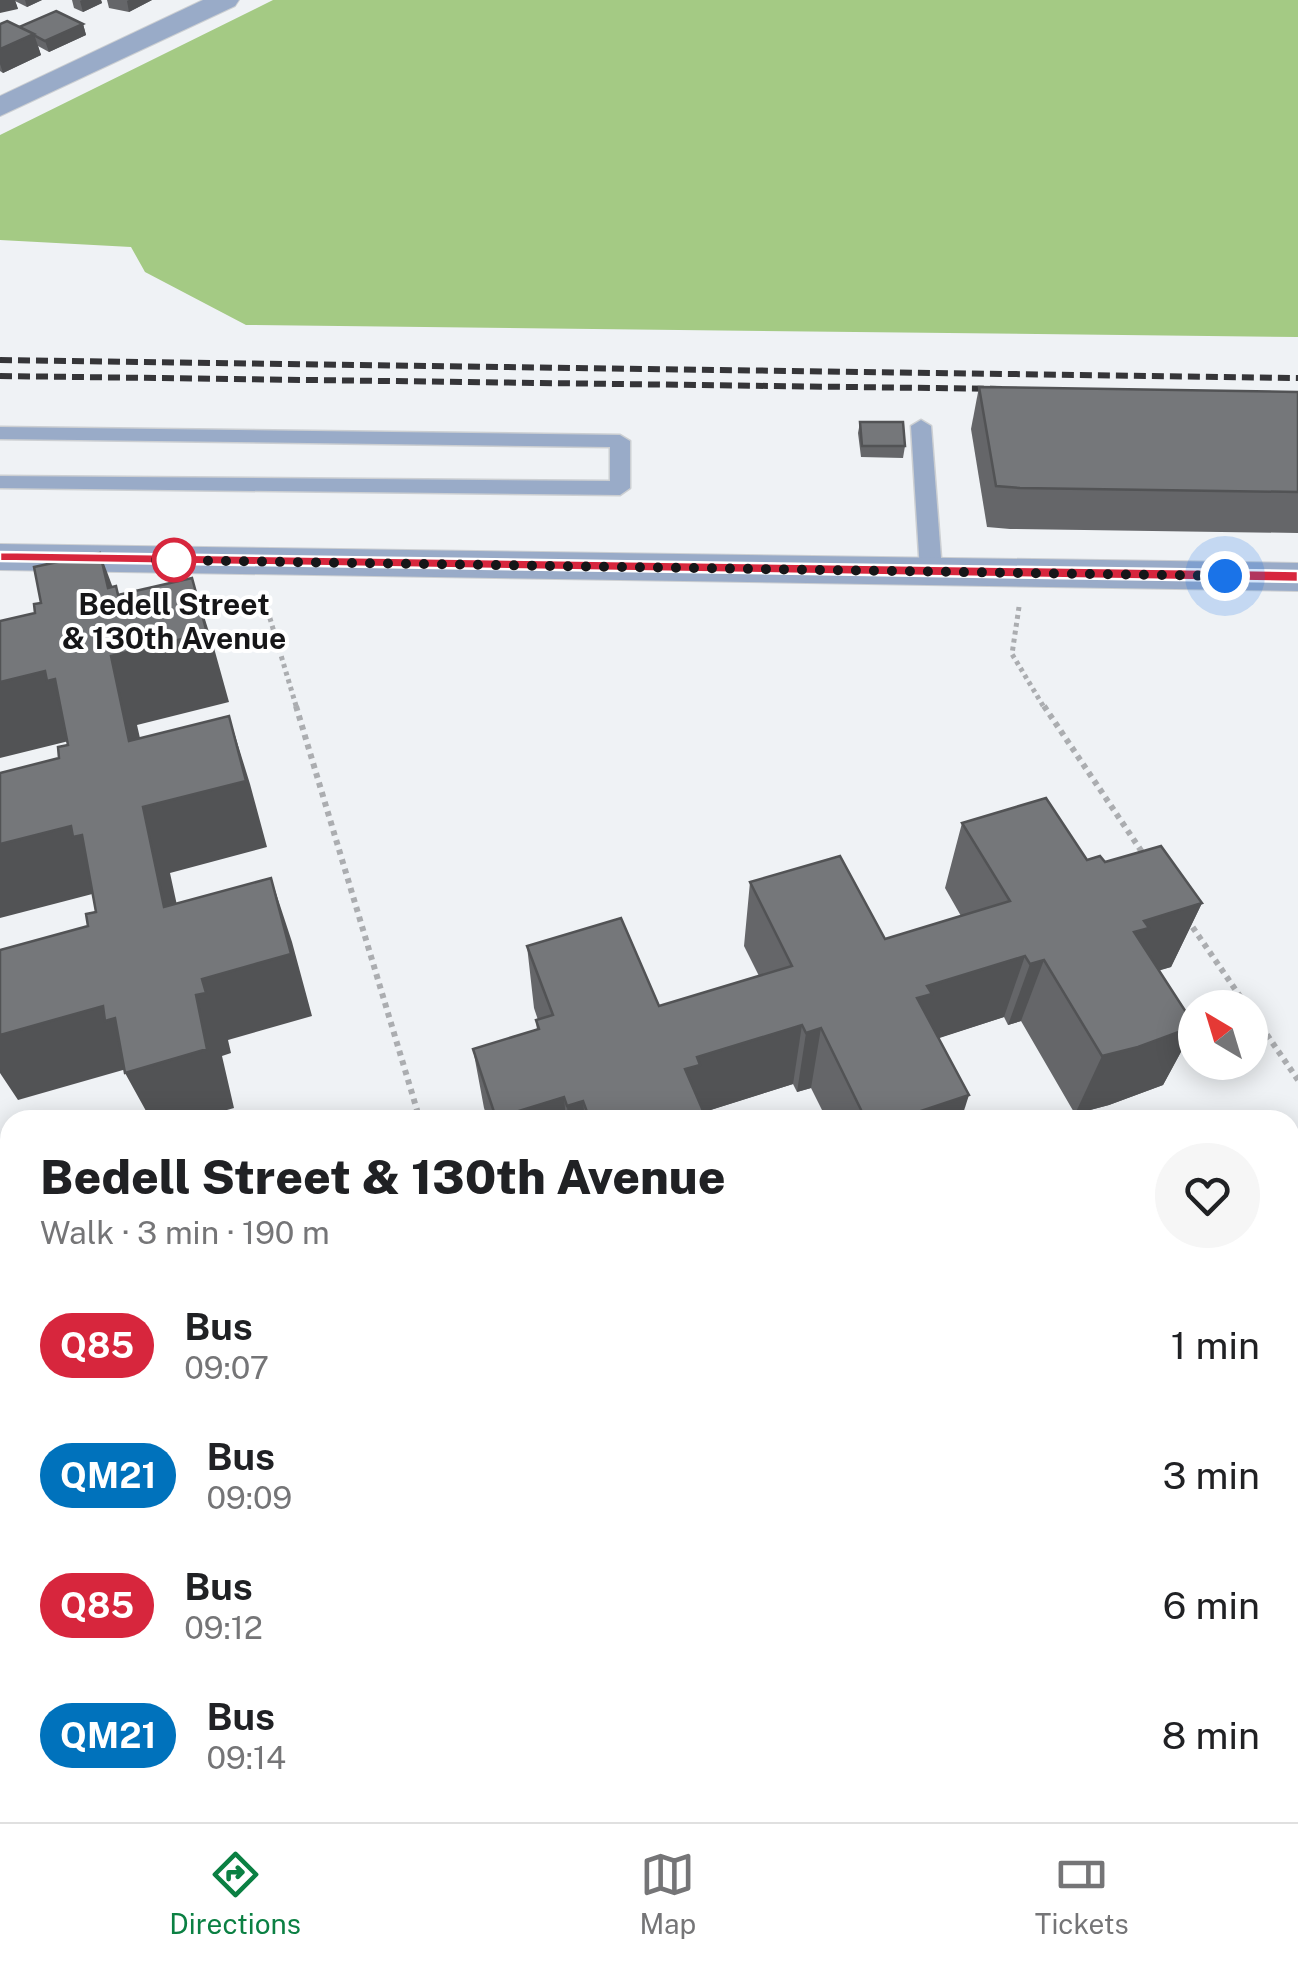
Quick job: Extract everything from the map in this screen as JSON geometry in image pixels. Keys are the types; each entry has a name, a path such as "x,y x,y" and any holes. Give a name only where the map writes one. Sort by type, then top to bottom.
{"street":[{"path":"0,108 225,0"},
{"path":"0,557 1298,576"}],"lane":[{"path":"921,426 932,571"},
{"path":"0,433 620,441 620,488 0,482"}],"path":[{"path":"263,594 417,1110"},
{"path":"1019,606 1012,654 1062,738 1150,864"},
{"path":"1183,912 1236,990"},
{"path":"1268,1037 1298,1080"}],"green space":[{"path":"273,0 1298,0 1298,337 246,325 145,272 131,247 0,240 0,135"}],"building":[{"path":"56,11 83,24 45,41 19,27"},
{"path":"7,21 34,34 0,49 0,24"},
{"path":"979,387 1298,392 1298,492 996,486"},
{"path":"860,422 903,422 905,446 862,446"},
{"path":"100,553 108,588 116,586 118,595 192,578 207,633 111,656 129,741 229,716 246,781 143,807 164,907 271,878 291,954 202,979 206,993 196,995 207,1049 125,1073 115,1018 105,1021 103,1006 0,1035 0,950 88,926 86,914 96,912 82,835 73,837 71,826 0,844 0,773 59,758 58,747 68,745 55,679 47,681 45,671 0,682 0,621 35,613 34,604 41,603 34,567"},
{"path":"1046,798 1087,860 1100,856 1105,862 1161,846 1202,903 1144,921 1149,928 1134,932 1178,1000 1178,1032 1102,1056 1044,960 1030,964 1025,956 927,986 932,994 917,998 969,1095 924,1110 861,1110 821,1028 806,1033 802,1025 697,1057 700,1065 685,1069 703,1110 586,1110 583,1101 567,1106 564,1097 522,1110 493,1110 473,1049 539,1029 536,1020 553,1015 527,946 621,918 659,1006 792,966 750,882 840,856 885,939 1010,901 962,823"}],"railway":[{"path":"0,360 1298,378"},
{"path":"0,376 1005,389"}],"bus line":[{"name":"Q85","path":"0,557 1298,576"}],"place":[{"name":"Bedell Street & 130th Avenue","path":"174,560"}],"route":[{"path":"174,560 155,560 1225,576"}]}
